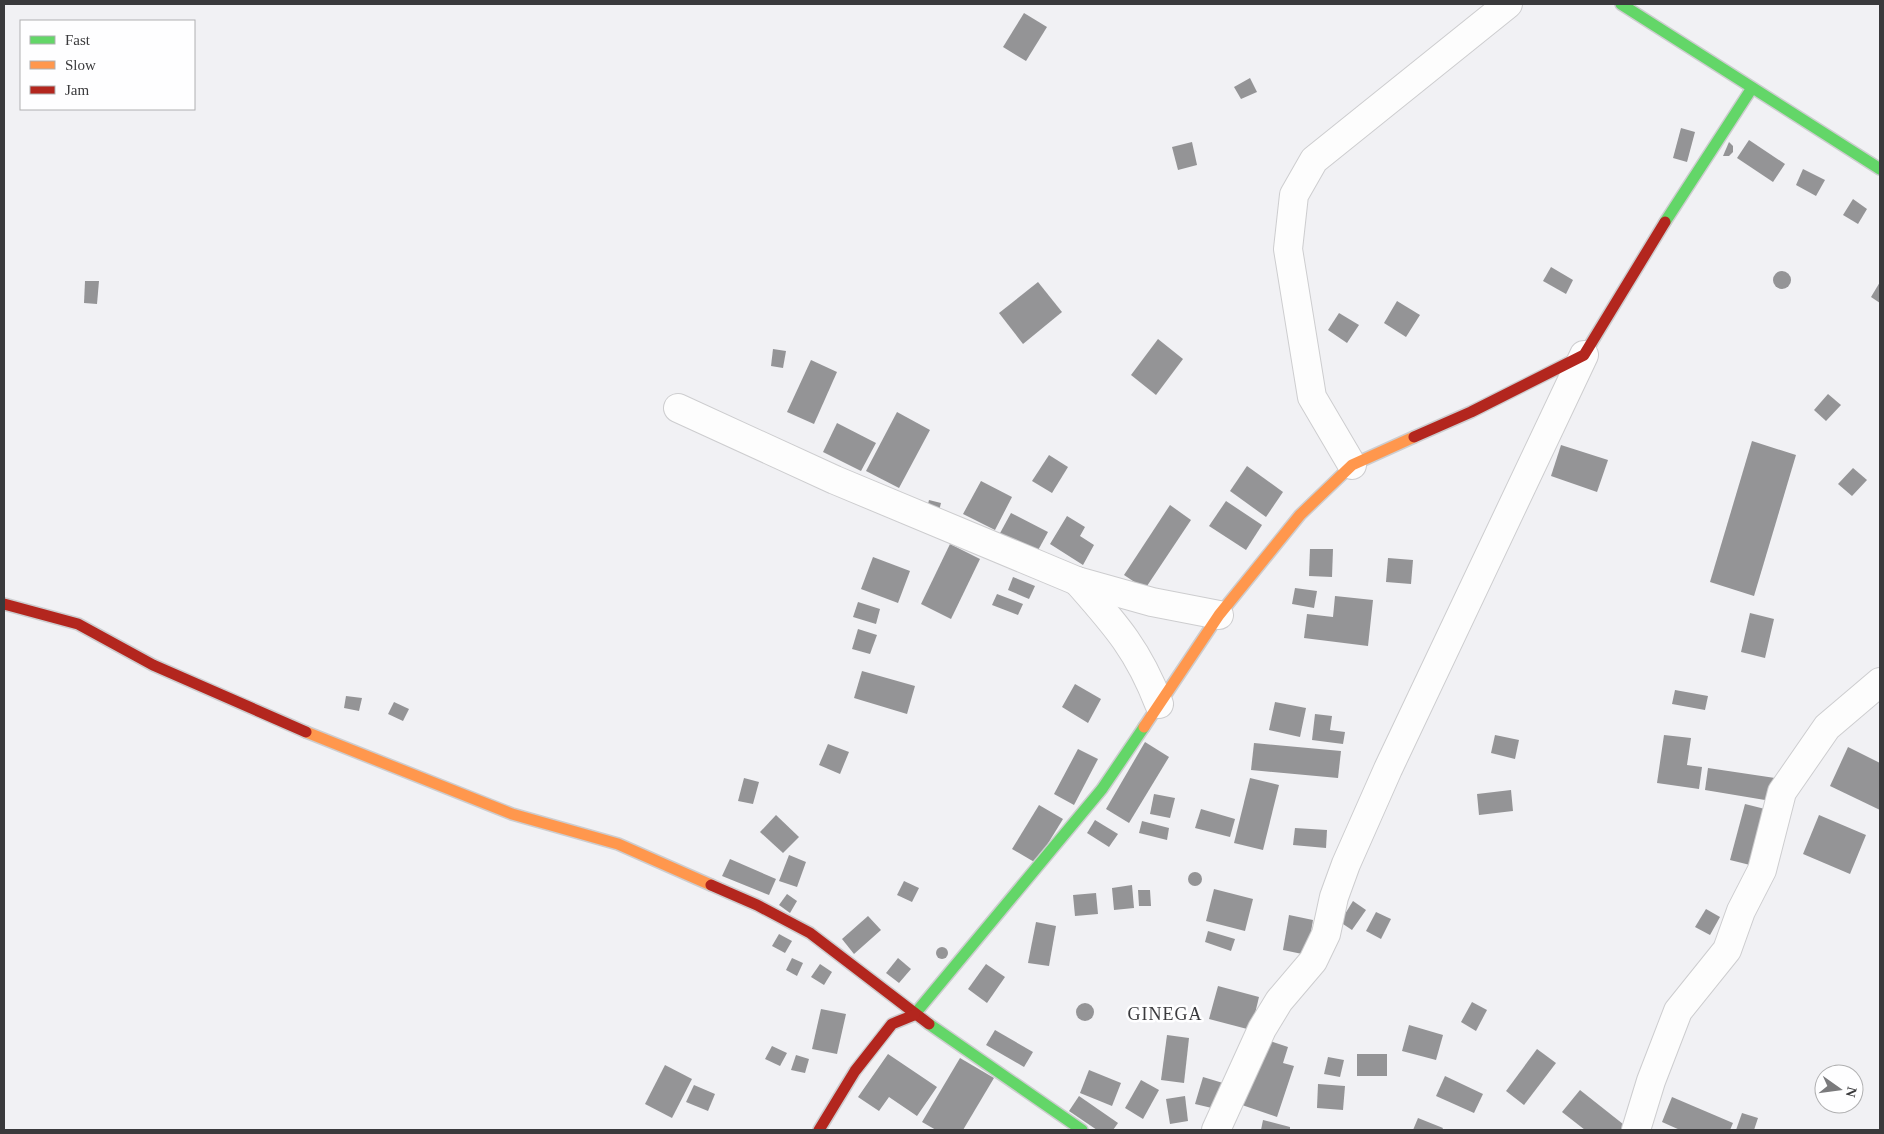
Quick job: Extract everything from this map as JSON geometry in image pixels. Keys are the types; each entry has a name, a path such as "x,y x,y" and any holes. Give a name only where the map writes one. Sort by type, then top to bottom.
{"main road":[{"path":"1621,4 1880,169"},
{"path":"819,1130 855,1071 892,1024 915,1014 1102,790 1219,615 1300,515 1352,465 1471,412 1584,355 1694,175 1752,88"},
{"path":"4,604 78,624 153,665 309,733 512,814 618,844 757,905 810,933 915,1014 1082,1130"}],"street":[{"path":"1352,465 1312,397 1288,249 1294,195 1314,160 1508,4"},
{"path":"1216,1130 1262,1029 1278,1001 1313,960 1326,934 1334,896 1346,864 1388,769 1584,355"},
{"path":"678,408 835,480 1077,581 1152,602 1219,615"},
{"path":"1077,581 1123,633 1143,665 1159,704"},
{"path":"1636,1130 1651,1081 1678,1011 1727,950 1741,911 1762,870 1782,792 1827,727 1880,682"}],"building":[{"path":"1024,13 1047,27 1026,61 1003,47"},
{"path":"1250,78 1257,92 1241,99 1234,87"},
{"path":"1681,128 1695,132 1687,162 1673,158"},
{"path":"1749,140 1785,164 1773,182 1737,158"},
{"path":"1192,142 1197,165 1178,170 1172,147"},
{"path":"1729,142 1733,146 1733,152 1729,156 1723,156"},
{"path":"1803,169 1825,180 1816,196 1796,185"},
{"path":"1853,199 1867,209 1858,224 1843,215"},
{"path":"1551,267 1573,280 1566,294 1543,281"},
{"path":"1782,271 1788,274 1791,280 1788,286 1782,289 1776,286 1773,280 1776,274"},
{"path":"85,281 99,281 97,304 84,303"},
{"path":"1038,282 1062,312 1023,344 999,313"},
{"path":"1880,282 1880,303 1871,297"},
{"path":"1397,301 1420,315 1406,337 1384,323"},
{"path":"1339,313 1359,325 1347,343 1328,330"},
{"path":"1158,339 1183,359 1156,395 1131,375"},
{"path":"773,349 786,351 783,368 771,366"},
{"path":"811,360 837,372 814,424 787,412"},
{"path":"1828,394 1841,405 1826,421 1814,410"},
{"path":"897,412 930,430 899,488 866,471"},
{"path":"837,423 876,443 861,471 823,452"},
{"path":"1752,441 1796,455 1754,596 1710,582"},
{"path":"1561,445 1608,460 1597,492 1551,476"},
{"path":"1049,455 1068,467 1052,493 1032,481"},
{"path":"1247,466 1283,492 1266,517 1230,491"},
{"path":"1853,468 1867,480 1852,496 1838,484"},
{"path":"981,481 1012,497 995,530 963,514"},
{"path":"929,500 941,503 938,515 926,512"},
{"path":"1226,501 1262,525 1246,550 1209,526"},
{"path":"1170,505 1191,520 1145,589 1124,575"},
{"path":"1011,513 1048,532 1036,554 999,535"},
{"path":"1067,516 1085,527 1080,536 1094,545 1083,565 1050,544"},
{"path":"950,544 980,559 951,619 921,604"},
{"path":"1310,549 1333,549 1332,577 1309,576"},
{"path":"873,557 910,571 898,603 861,589"},
{"path":"1388,558 1413,560 1411,584 1386,582"},
{"path":"1013,577 1035,586 1029,599 1008,590"},
{"path":"1295,588 1317,591 1314,608 1292,604"},
{"path":"997,594 1023,604 1018,615 992,605"},
{"path":"1335,596 1373,600 1368,646 1304,638 1307,614 1333,617"},
{"path":"858,602 880,609 876,624 853,617"},
{"path":"1750,613 1774,619 1765,658 1741,652"},
{"path":"858,629 877,635 870,654 852,649"},
{"path":"862,671 915,686 907,714 854,698"},
{"path":"1075,684 1101,699 1088,723 1062,707"},
{"path":"1675,690 1708,696 1705,710 1672,704"},
{"path":"346,696 362,698 359,711 344,708"},
{"path":"394,702 409,709 403,721 388,714"},
{"path":"1275,702 1306,708 1300,737 1269,730"},
{"path":"1315,714 1332,716 1330,730 1345,732 1343,744 1312,740"},
{"path":"1495,735 1519,740 1515,759 1491,753"},
{"path":"1664,735 1691,738 1687,765 1702,767 1699,789 1657,783"},
{"path":"1145,742 1169,757 1129,823 1106,809"},
{"path":"1254,743 1341,751 1338,778 1251,770"},
{"path":"828,744 849,752 840,774 819,765"},
{"path":"1848,747 1880,763 1880,810 1830,786"},
{"path":"1078,749 1098,759 1074,805 1054,794"},
{"path":"1708,768 1775,778 1771,801 1705,790"},
{"path":"744,778 759,782 753,804 738,801"},
{"path":"1250,778 1279,785 1263,850 1234,843"},
{"path":"1511,790 1513,811 1479,815 1477,794"},
{"path":"1154,794 1175,798 1170,818 1150,814"},
{"path":"1745,804 1769,810 1754,866 1730,860"},
{"path":"1039,805 1063,819 1036,863 1012,849"},
{"path":"1201,809 1235,819 1230,837 1195,828"},
{"path":"776,815 799,837 783,853 760,832"},
{"path":"1819,815 1866,835 1850,874 1803,854"},
{"path":"1095,820 1118,834 1109,847 1087,833"},
{"path":"1142,821 1169,828 1167,840 1139,833"},
{"path":"1295,828 1327,830 1326,848 1293,845"},
{"path":"789,855 806,862 797,887 779,881"},
{"path":"730,859 776,879 769,895 722,876"},
{"path":"1192,872 1198,872 1202,879 1198,886 1192,886 1188,882 1188,876"},
{"path":"904,881 919,888 912,902 897,895"},
{"path":"1132,885 1134,908 1114,910 1112,888"},
{"path":"1214,889 1253,899 1245,931 1206,921"},
{"path":"1138,890 1150,890 1151,906 1139,906"},
{"path":"1096,893 1098,914 1075,916 1073,895"},
{"path":"787,894 797,901 790,913 779,905"},
{"path":"1353,901 1366,910 1352,930 1340,922"},
{"path":"1706,909 1720,917 1710,935 1695,927"},
{"path":"1376,912 1391,919 1381,939 1366,931"},
{"path":"1289,915 1313,920 1307,955 1283,950"},
{"path":"868,916 881,930 854,954 842,939"},
{"path":"1036,922 1056,926 1049,966 1028,963"},
{"path":"1208,931 1235,939 1231,951 1205,942"},
{"path":"779,934 792,941 785,953 772,946"},
{"path":"942,947 948,953 942,959 936,953"},
{"path":"792,958 803,963 797,976 786,970"},
{"path":"898,958 911,969 899,983 886,973"},
{"path":"820,964 832,972 824,985 811,977"},
{"path":"986,964 1005,977 987,1003 968,989"},
{"path":"1218,986 1259,997 1251,1030 1209,1019"},
{"path":"1472,1002 1487,1010 1476,1031 1461,1022"},
{"path":"1085,1003 1091,1006 1094,1012 1091,1018 1085,1021 1079,1018 1076,1012 1079,1006"},
{"path":"821,1009 846,1014 837,1054 812,1049"},
{"path":"1409,1025 1443,1035 1436,1060 1402,1051"},
{"path":"995,1030 1033,1052 1024,1067 986,1045"},
{"path":"1167,1035 1189,1038 1184,1083 1161,1080"},
{"path":"1264,1039 1288,1047 1283,1063 1294,1066 1277,1117 1242,1105"},
{"path":"772,1046 787,1053 780,1066 765,1059"},
{"path":"1537,1049 1556,1063 1524,1105 1506,1091"},
{"path":"888,1054 937,1087 917,1116 889,1097 879,1111 858,1097"},
{"path":"1357,1054 1387,1054 1387,1076 1357,1076"},
{"path":"796,1055 809,1059 805,1073 791,1070"},
{"path":"1328,1057 1344,1060 1340,1077 1324,1074"},
{"path":"960,1058 994,1078 963,1130 936,1130 922,1122"},
{"path":"665,1065 692,1079 672,1118 645,1104"},
{"path":"1089,1070 1121,1083 1112,1106 1080,1093"},
{"path":"1445,1076 1483,1094 1474,1113 1436,1096"},
{"path":"1203,1077 1223,1083 1216,1109 1195,1104"},
{"path":"1141,1080 1159,1090 1143,1119 1125,1108"},
{"path":"1318,1084 1345,1086 1343,1110 1317,1108"},
{"path":"694,1085 715,1094 708,1111 686,1102"},
{"path":"1580,1090 1628,1128 1626,1130 1585,1130 1562,1112"},
{"path":"1079,1096 1118,1123 1113,1130 1097,1130 1069,1111"},
{"path":"1185,1096 1188,1121 1170,1124 1166,1099"},
{"path":"1672,1097 1733,1123 1730,1130 1680,1130 1662,1122"},
{"path":"1742,1113 1758,1118 1754,1130 1736,1130"},
{"path":"1418,1118 1443,1128 1442,1130 1413,1130"},
{"path":"1263,1120 1290,1127 1290,1130 1261,1130"}],"traffic: fast":[{"path":"1621,4 1880,169"},
{"path":"1665,222 1752,88"},
{"path":"914,1015 1102,789 1144,727"},
{"path":"929,1024 1082,1130"}],"traffic: slow":[{"path":"1144,727 1219,615 1300,515 1352,465 1414,437"},
{"path":"306,732 512,814 618,844 711,885"}],"traffic: jam":[{"path":"1414,437 1471,412 1584,355 1665,222"},
{"path":"4,604 78,624 153,665 306,732"},
{"path":"711,885 757,905 810,933 929,1024"},
{"path":"819,1130 855,1071 892,1024 914,1015"}],"district":[{"name":"GINEGA","path":"1165,1014"}]}
